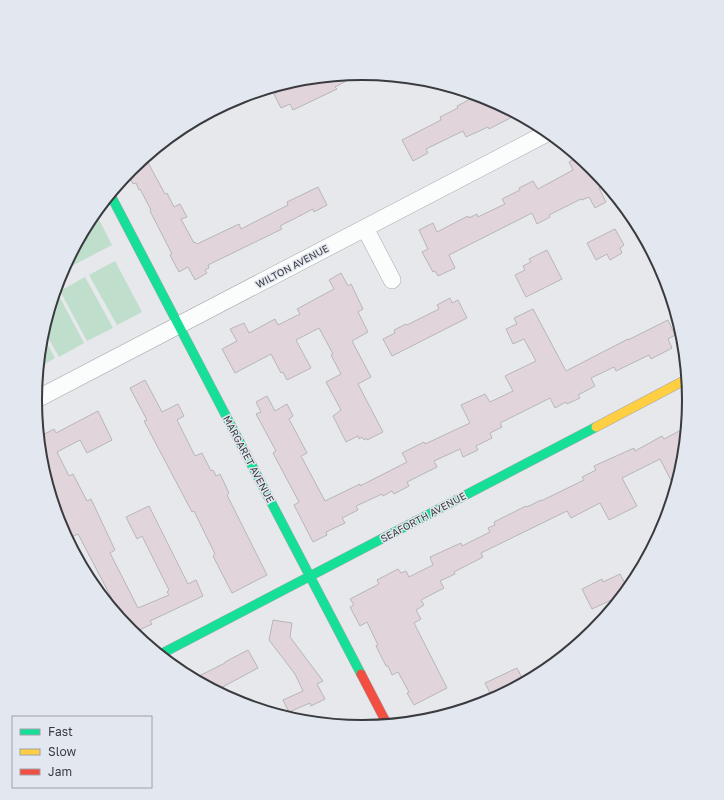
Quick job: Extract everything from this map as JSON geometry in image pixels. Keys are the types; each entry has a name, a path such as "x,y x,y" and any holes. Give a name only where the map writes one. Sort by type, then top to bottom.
{"street":[{"name":"WILTON AVENUE","path":"42,396 542,136"},
{"name":"MARGARET AVENUE","path":"113,199 385,719"},
{"path":"365,228 392,280"},
{"name":"SEAFORTH AVENUE","path":"165,652 681,382"}],"green space":[{"path":"98,219 112,245 71,266"},
{"path":"115,261 142,312 117,325 89,275"},
{"path":"85,277 113,328 87,341 61,292 62,290"},
{"path":"59,296 84,343 59,357 48,338"},
{"path":"47,344 55,358 44,364"}],"building":[{"path":"347,81 335,87 337,89 293,110 290,104 281,108 274,94 281,91 300,86"},
{"path":"470,99 512,117 489,129 488,127 466,137 463,131 426,149 428,153 413,161 402,140 441,120 440,117 458,108 457,106"},
{"path":"574,160 601,187 599,188 606,202 595,208 589,197 582,200 581,199 549,215 550,217 537,224 532,213 449,255 455,268 438,276 435,271 433,272 422,252 428,249 419,230 433,223 437,232 468,216 469,218 477,214 478,217 505,204 502,199 520,190 519,188 533,181 538,189 573,170 569,162"},
{"path":"148,162 165,194 167,193 174,207 180,204 187,217 181,219 194,243 195,242 197,244 239,224 241,229 288,205 287,202 318,187 327,205 314,212 313,209 280,226 282,229 208,265 209,268 205,270 207,273 195,280 188,267 179,272 170,255 172,254 150,211 151,210 136,183 133,184 131,179"},
{"path":"615,229 624,245 620,248 622,253 610,260 607,254 596,260 587,243"},
{"path":"547,250 562,279 526,297 515,275 525,270 523,266 531,262 529,259"},
{"path":"341,273 348,286 351,284 363,309 358,312 368,332 352,341 371,377 358,384 383,432 367,440 366,438 364,440 362,437 359,439 358,436 346,442 333,416 341,410 326,382 341,374 331,355 333,354 319,328 296,340 311,368 287,380 283,372 281,373 271,354 235,373 222,349 237,341 230,329 244,323 249,333 275,319 278,325 300,314 297,309 334,289 329,280"},
{"path":"450,298 452,303 458,300 467,318 392,356 383,339 395,333 394,330 439,309 437,305"},
{"path":"533,309 566,371 668,320 675,335 668,339 672,348 651,359 649,355 616,371 614,367 591,378 595,386 578,395 580,398 567,404 566,402 555,408 550,398 500,423 502,427 490,433 492,438 476,446 478,450 463,457 460,449 434,461 437,467 407,482 409,486 394,494 392,491 383,496 382,494 356,506 358,510 342,518 345,523 326,532 327,535 313,542 294,505 299,502 273,453 276,451 256,414 261,412 256,402 267,396 275,411 287,404 293,416 289,419 307,453 301,456 325,501 360,484 360,486 407,462 402,453 470,423 461,405 485,394 490,402 513,391 505,376 536,361 524,339 513,344 506,329 517,324 514,318"},
{"path":"145,380 162,412 178,404 184,416 177,420 195,456 202,453 211,471 213,470 216,476 220,474 229,493 227,495 267,575 232,593 213,556 215,554 194,511 192,512 144,421 147,420 130,388"},
{"path":"98,411 112,440 87,453 80,440 57,452 69,476 73,474 87,501 91,499 115,550 110,553 138,608 169,595 167,592 169,590 142,536 137,539 126,517 149,506 188,584 196,580 203,596 150,621 152,624 140,630 121,611 114,602 78,534 73,536 59,503 48,462 44,434 54,429 56,433"},
{"path":"680,430 676,462 671,481 660,459 622,478 637,506 609,520 600,503 571,518 567,511 481,553 483,557 440,581 444,588 421,600 424,605 416,610 421,619 414,623 447,688 414,705 398,672 392,675 388,666 386,666 376,646 378,645 367,622 360,626 350,607 354,605 350,599 379,584 377,580 398,569 401,573 406,571 409,577 433,565 430,557 461,543 462,546 490,532 488,528 495,525 494,522 584,480 582,477 596,470 594,466 634,448 635,451 662,436 664,439"},
{"path":"620,574 625,583 612,599 592,609 582,589 602,579 603,582"},
{"path":"273,620 292,623 290,637 323,681 317,684 325,699 311,706 310,703 289,711 283,700 303,691 295,674 269,640"},
{"path":"248,650 258,668 221,688 200,676"},
{"path":"517,668 522,677 490,693 485,683"}],"traffic: fast":[{"path":"113,199 361,674"},
{"path":"165,652 596,427"}],"traffic: slow":[{"path":"596,427 681,382"}],"traffic: jam":[{"path":"361,674 384,719"}]}
